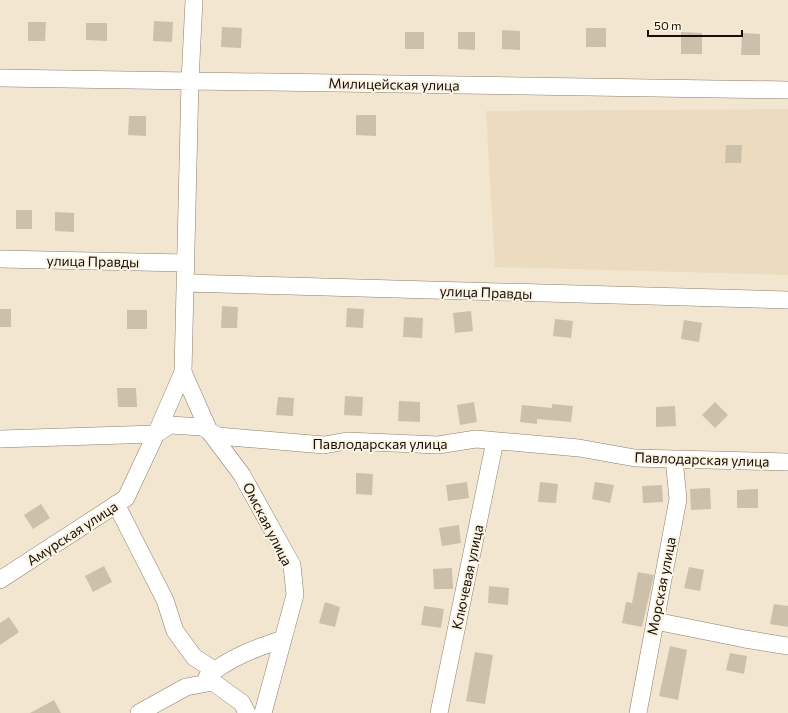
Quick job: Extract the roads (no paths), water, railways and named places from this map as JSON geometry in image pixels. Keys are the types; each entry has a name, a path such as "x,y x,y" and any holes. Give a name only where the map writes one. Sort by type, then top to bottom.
{"street":[{"path":"183,372 190,81 194,0"},
{"name":"Милицейская улица","path":"0,78 788,90"},
{"name":"улица Правды","path":"0,260 185,262"},
{"name":"улица Правды","path":"185,283 788,300"},
{"name":"Омская улица","path":"183,372 209,431 242,475 292,565 295,595 263,713"},
{"name":"Амурская улица","path":"0,580 126,498 183,372"},
{"name":"Павлодарская улица","path":"0,439 156,434 170,425 202,427 218,436 324,445 347,441 438,445 476,439 580,448 635,458 788,462"},
{"name":"Ключевая улица","path":"439,713 495,440"},
{"name":"Морская улица","path":"638,713 678,499 674,459"},
{"path":"116,504 165,600 175,631 194,657 214,670"},
{"path":"654,621 788,646"},
{"path":"199,684 220,665 283,639"},
{"path":"139,713 186,687 213,682 242,702 247,713"}]}
